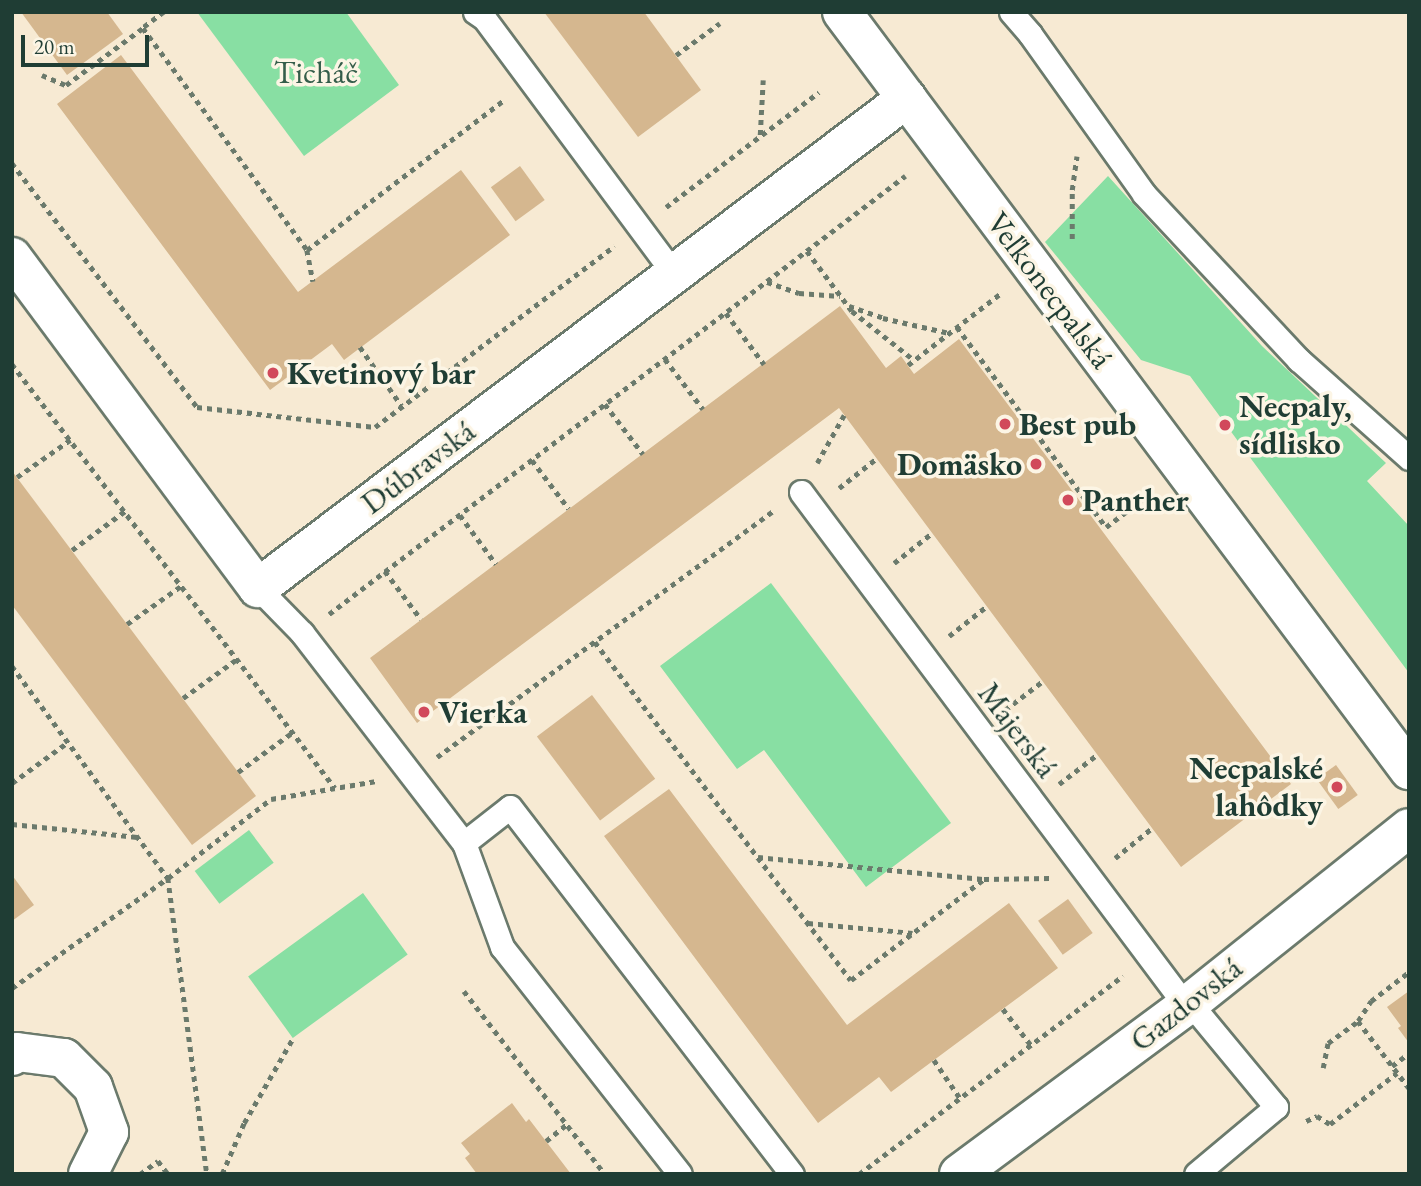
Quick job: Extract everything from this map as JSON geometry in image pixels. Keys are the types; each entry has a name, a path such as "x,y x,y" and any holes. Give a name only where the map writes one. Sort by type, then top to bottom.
{"street":[{"name":"Veľkonecpalská","path":"842,12 1409,770"},
{"name":"Dúbravská","path":"258,588 907,98"},
{"path":"12,257 258,588"},
{"name":"Gazdovská","path":"959,1174 1188,1004 1409,828"},
{"path":"12,1056 17,1052 64,1058 93,1087 109,1132 88,1174"}],"lane":[{"path":"475,12 484,18 674,274"},
{"path":"1011,12 1144,194 1299,360 1409,458"},
{"name":"Majerská","path":"801,492 1149,957 1276,1107 1196,1174"},
{"path":"258,588 302,634 464,843 502,947 680,1174"},
{"path":"464,843 510,807 792,1174"}],"path":[{"path":"42,75 66,85 164,12"},
{"path":"676,55 720,23"},
{"path":"143,28 307,250 313,281"},
{"path":"307,250 530,80"},
{"path":"760,136 762,80"},
{"path":"12,163 197,407 375,427 819,92"},
{"path":"1072,239 1072,190 1081,106"},
{"path":"302,634 905,176"},
{"path":"807,251 849,306 914,360"},
{"path":"908,365 1034,268"},
{"path":"766,282 799,293 841,296"},
{"path":"849,306 883,318 949,333"},
{"path":"726,313 764,364"},
{"path":"957,327 1106,527 1143,499"},
{"path":"360,347 402,406"},
{"path":"665,359 703,409"},
{"path":"12,364 335,788"},
{"path":"605,404 643,454"},
{"path":"13,986 168,878 271,799 412,775 801,492 844,415"},
{"path":"17,477 70,440"},
{"path":"851,478 877,458"},
{"path":"532,460 569,509"},
{"path":"72,550 125,511"},
{"path":"460,514 496,564"},
{"path":"907,553 932,533"},
{"path":"385,571 421,619"},
{"path":"127,624 181,586"},
{"path":"963,625 987,606"},
{"path":"595,642 851,980 984,879"},
{"path":"183,698 237,659"},
{"path":"12,666 168,878 207,1174"},
{"path":"1019,700 1043,681"},
{"path":"238,772 293,732"},
{"path":"12,783 68,742"},
{"path":"1072,774 1098,754"},
{"path":"12,824 138,837"},
{"path":"1127,848 1152,828"},
{"path":"758,857 984,879 1090,878"},
{"path":"808,923 914,933"},
{"path":"859,1174 1149,957"},
{"path":"1323,1068 1328,1043 1358,1021 1371,1001 1409,972"},
{"path":"464,990 605,1174"},
{"path":"1003,1009 1031,1045"},
{"path":"1358,1021 1409,1088"},
{"path":"222,1174 244,1123 293,1038"},
{"path":"1392,1066 1409,1053"},
{"path":"934,1060 960,1098"},
{"path":"1330,1124 1397,1073"},
{"path":"546,1141 567,1124"},
{"path":"140,1174 158,1161 168,1174"}],"green space":[{"name":"Ticháč","path":"197,12 346,12 399,85 304,156"},
{"path":"1108,176 1262,346 1386,463 1367,481 1409,526 1409,673 1190,376 1141,360 1045,242"},
{"path":"771,583 951,823 866,887 764,750 737,769 660,666"},
{"path":"249,830 274,863 219,904 195,871"},
{"path":"363,893 408,954 293,1038 248,976"}],"building":[{"path":"21,12 107,12 123,34 67,75"},
{"path":"544,12 644,12 701,90 638,137"},
{"path":"121,55 298,292 461,170 510,235 344,360 332,344 270,390 57,104"},
{"path":"520,166 545,200 516,221 491,187"},
{"path":"840,306 886,368 901,356 914,374 959,339 1291,784 1181,867 839,408 417,723 370,658"},
{"path":"12,471 256,796 192,845 12,605"},
{"path":"592,695 655,779 600,820 537,737"},
{"name":"Necpalské lahôdky","path":"1336,765 1358,795 1338,809 1317,779"},
{"path":"669,789 847,1025 1009,903 1058,968 891,1092 879,1077 818,1123 604,836"},
{"path":"12,875 34,905 12,921"},
{"path":"1068,899 1093,933 1063,955 1038,921"},
{"path":"1409,991 1409,1043 1387,1007"},
{"path":"512,1103 526,1122 529,1119 571,1174 477,1174 465,1158 470,1154 461,1143"}],"place":[{"name":"Kvetinový bar","path":"273,373"},
{"name":"Best pub","path":"1005,424"},
{"name":"Necpaly, sídlisko","path":"1225,425"},
{"name":"Domäsko","path":"1036,464"},
{"name":"Panther","path":"1068,500"},
{"name":"Vierka","path":"424,712"},
{"name":"Necpalské lahôdky","path":"1337,787"}]}
